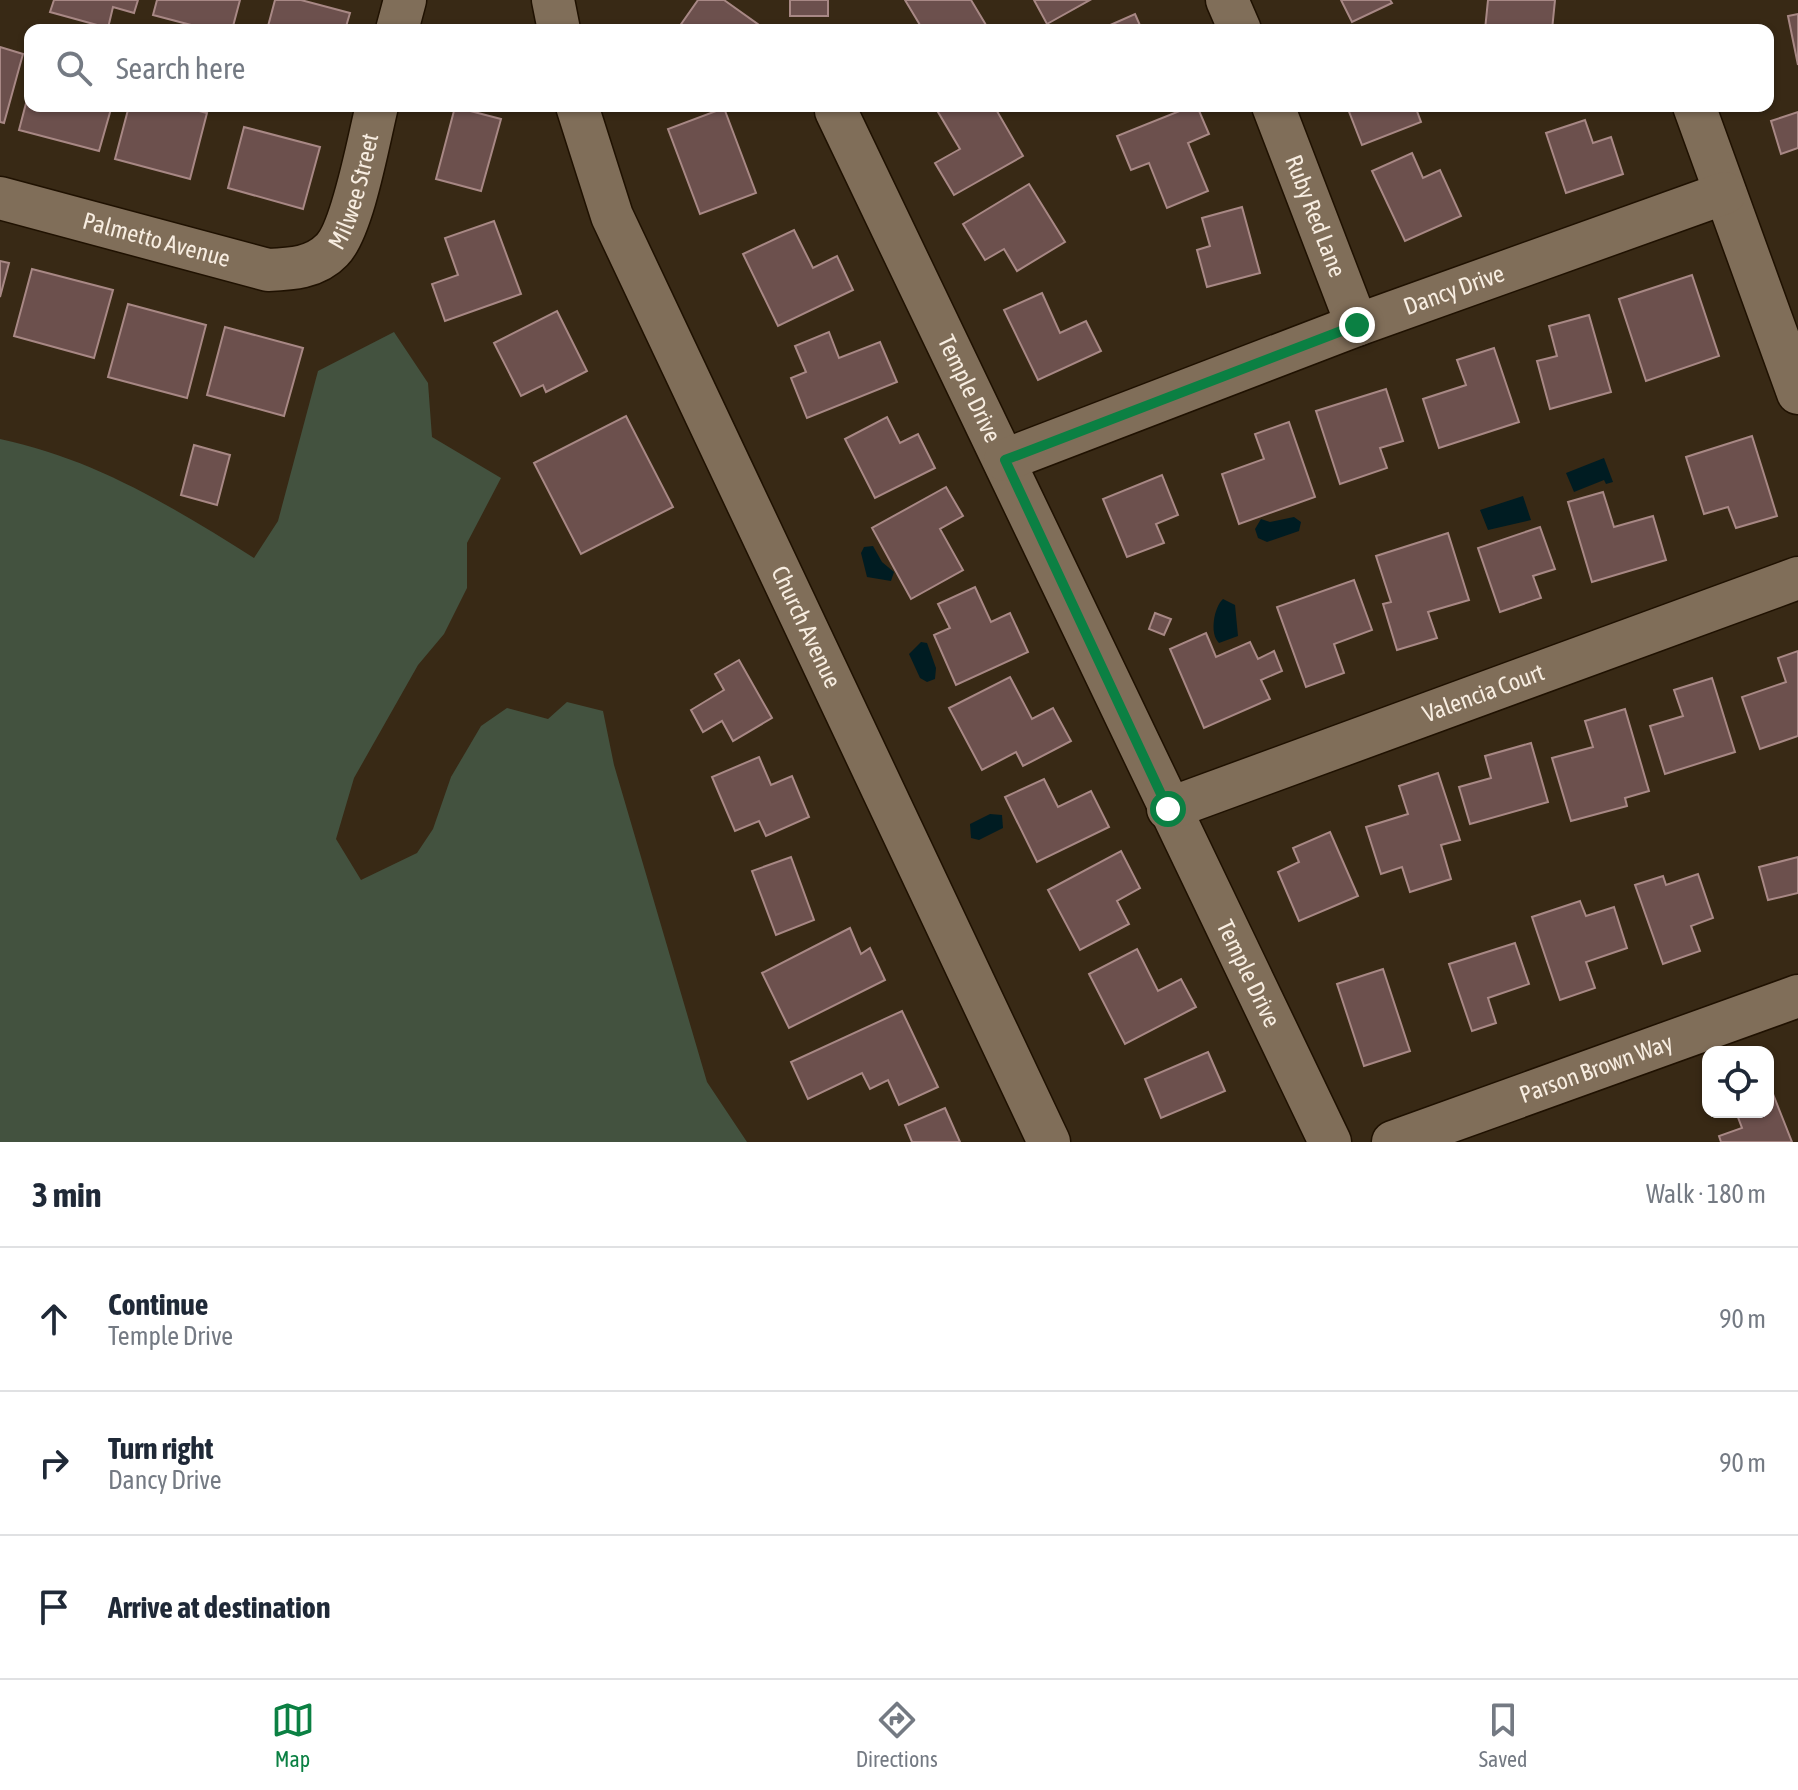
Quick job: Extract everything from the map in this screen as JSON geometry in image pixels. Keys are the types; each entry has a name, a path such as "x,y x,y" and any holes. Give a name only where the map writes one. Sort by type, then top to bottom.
{"street":[{"path":"399,24 405,0"},
{"path":"553,0 558,24"},
{"path":"1227,0 1237,24"},
{"name":"Milwee Street","path":"313,263 333,249 346,225 375,112"},
{"name":"Church Avenue","path":"579,112 612,216 1049,1142"},
{"name":"Temple Drive","path":"836,112 1330,1142"},
{"name":"Ruby Red Lane","path":"1275,112 1357,325"},
{"path":"1696,112 1798,393"},
{"name":"Dancy Drive","path":"1005,460 1357,325 1725,193"},
{"name":"Palmetto Avenue","path":"0,198 268,270 294,269 313,263"},
{"name":"Valencia Court","path":"1168,809 1798,578"},
{"name":"Parson Brown Way","path":"1393,1142 1798,996"}],"green space":[{"path":"394,332 428,383 432,437 501,478 467,543 467,588 444,634 418,665 354,778 336,839 361,880 417,853 433,829 451,777 481,726 507,708 548,719 567,702 603,711 614,765 707,1082 747,1142 0,1142 0,439 101,472 163,503 254,558 278,521 318,371"}],"water":[{"path":"1604,458 1613,482 1606,484 1604,480 1574,492 1566,473"},
{"path":"1523,496 1531,520 1488,530 1480,510"},
{"path":"1294,517 1301,522 1299,531 1267,542 1258,538 1255,529 1261,519 1270,522"},
{"path":"873,546 882,562 894,572 891,581 867,577 861,553 864,547"},
{"path":"1223,599 1235,605 1238,636 1219,643 1214,633 1214,621"},
{"path":"921,642 927,643 936,668 935,679 927,682 920,678 909,654"},
{"path":"990,814 1002,815 1003,828 979,840 971,838 970,824"}],"building":[{"path":"54,0 138,0 134,13 113,7 109,24 94,24 50,12"},
{"path":"157,0 240,0 234,24 187,24 153,15"},
{"path":"275,0 301,0 350,13 347,24 269,24"},
{"path":"698,0 724,0 758,24 681,24"},
{"path":"790,0 828,0 828,16 790,16"},
{"path":"905,0 971,0 985,24 919,24"},
{"path":"1034,0 1090,0 1047,24"},
{"path":"1341,0 1390,0 1392,3 1352,22"},
{"path":"1488,0 1555,0 1553,24 1486,24"},
{"path":"1135,14 1139,24 1112,24"},
{"path":"1798,14 1798,65 1788,16"},
{"path":"0,47 23,54 4,123 0,122"},
{"path":"24,111 110,112 99,151 19,130"},
{"path":"127,112 207,113 190,179 115,159"},
{"path":"454,112 474,112 501,119 481,191 436,179"},
{"path":"713,112 726,112 756,193 700,214 668,129"},
{"path":"938,112 997,112 1023,156 954,195 935,163 960,149"},
{"path":"1177,112 1200,112 1209,134 1188,143 1208,191 1167,208 1149,163 1131,170 1117,136"},
{"path":"1349,112 1417,112 1421,122 1362,145"},
{"path":"1798,112 1798,148 1781,154 1771,121"},
{"path":"1585,120 1593,143 1611,137 1623,174 1566,193 1546,133"},
{"path":"244,127 320,147 303,209 228,188"},
{"path":"1412,153 1423,178 1440,170 1461,216 1405,241 1372,171"},
{"path":"1029,184 1065,242 1017,271 1004,249 985,260 963,224"},
{"path":"1242,207 1260,273 1207,287 1197,250 1210,246 1202,218"},
{"path":"494,221 521,294 445,321 432,284 458,275 445,238"},
{"path":"794,230 813,268 837,256 853,290 778,326 743,254"},
{"path":"0,261 9,263 0,297"},
{"path":"32,269 113,290 94,358 14,336"},
{"path":"1692,275 1719,356 1646,381 1619,299"},
{"path":"1042,293 1060,333 1086,321 1101,351 1038,380 1004,310"},
{"path":"128,304 206,325 187,398 108,377"},
{"path":"557,311 587,371 546,392 543,385 521,396 494,343"},
{"path":"1589,315 1611,392 1550,409 1537,361 1557,356 1549,326"},
{"path":"225,327 303,348 284,416 207,395"},
{"path":"829,332 839,358 880,342 897,382 807,418 791,378 806,372 795,346"},
{"path":"1494,348 1519,422 1439,448 1423,399 1466,385 1457,360"},
{"path":"1386,389 1403,441 1380,448 1387,468 1340,484 1316,411"},
{"path":"626,416 673,507 581,554 534,463"},
{"path":"887,417 900,443 918,434 935,468 875,498 845,439"},
{"path":"1289,422 1315,497 1239,524 1222,474 1264,459 1255,434"},
{"path":"1752,436 1777,516 1736,528 1728,507 1704,514 1686,457"},
{"path":"194,445 230,455 217,505 181,495"},
{"path":"1162,475 1178,515 1156,524 1164,543 1127,557 1103,499"},
{"path":"946,487 963,516 940,529 963,570 911,599 872,528"},
{"path":"1603,492 1614,527 1653,516 1666,560 1592,582 1568,502"},
{"path":"1540,527 1555,569 1533,576 1541,598 1500,612 1478,548"},
{"path":"1448,533 1469,600 1428,612 1437,638 1397,650 1383,604 1391,602 1376,556"},
{"path":"1354,580 1372,630 1334,644 1344,673 1306,687 1277,607"},
{"path":"975,587 991,622 1010,613 1028,652 956,685 934,635 950,628 938,604"},
{"path":"1155,613 1171,619 1164,635 1149,629"},
{"path":"1206,633 1216,657 1250,642 1258,659 1274,651 1282,671 1261,680 1270,699 1204,728 1170,649"},
{"path":"1798,651 1798,736 1760,749 1742,697 1786,682 1778,658"},
{"path":"739,660 772,718 733,741 722,721 703,732 691,710 724,690 715,674"},
{"path":"1010,677 1032,719 1053,708 1071,741 1023,766 1016,752 982,770 949,708"},
{"path":"1712,678 1735,752 1665,774 1650,726 1683,716 1674,690"},
{"path":"1625,709 1649,791 1625,798 1627,806 1571,821 1552,758 1593,747 1585,721"},
{"path":"1531,743 1548,802 1470,824 1459,787 1491,778 1485,756"},
{"path":"759,757 771,785 792,776 809,817 766,836 759,821 735,831 712,777"},
{"path":"1438,773 1460,840 1441,845 1451,879 1410,892 1402,867 1381,874 1366,827 1408,814 1399,786"},
{"path":"1044,779 1058,807 1091,791 1109,827 1037,862 1005,797"},
{"path":"1330,832 1358,896 1299,921 1278,872 1299,862 1293,848"},
{"path":"1121,851 1140,888 1117,901 1129,924 1080,950 1048,890"},
{"path":"791,857 814,920 776,935 752,871"},
{"path":"1798,857 1798,893 1768,900 1759,867"},
{"path":"1698,874 1713,918 1691,926 1700,951 1663,964 1635,885 1663,876 1666,885"},
{"path":"1580,901 1586,916 1614,907 1627,948 1586,962 1595,988 1560,1000 1532,917"},
{"path":"850,928 861,954 870,948 885,980 789,1028 762,973"},
{"path":"1515,943 1529,984 1488,998 1496,1023 1472,1031 1449,964"},
{"path":"1137,949 1158,991 1181,979 1196,1007 1125,1044 1089,974"},
{"path":"1383,969 1410,1051 1364,1066 1337,984"},
{"path":"902,1011 938,1087 899,1105 888,1080 870,1089 862,1073 808,1099 791,1062"},
{"path":"1208,1052 1225,1091 1161,1118 1145,1079"},
{"path":"1774,1097 1792,1142 1721,1142 1719,1136 1742,1128 1738,1118 1774,1118"},
{"path":"945,1108 960,1142 912,1142 905,1125"}],"route":[{"path":"1168,809 1005,460 1357,325"}]}
